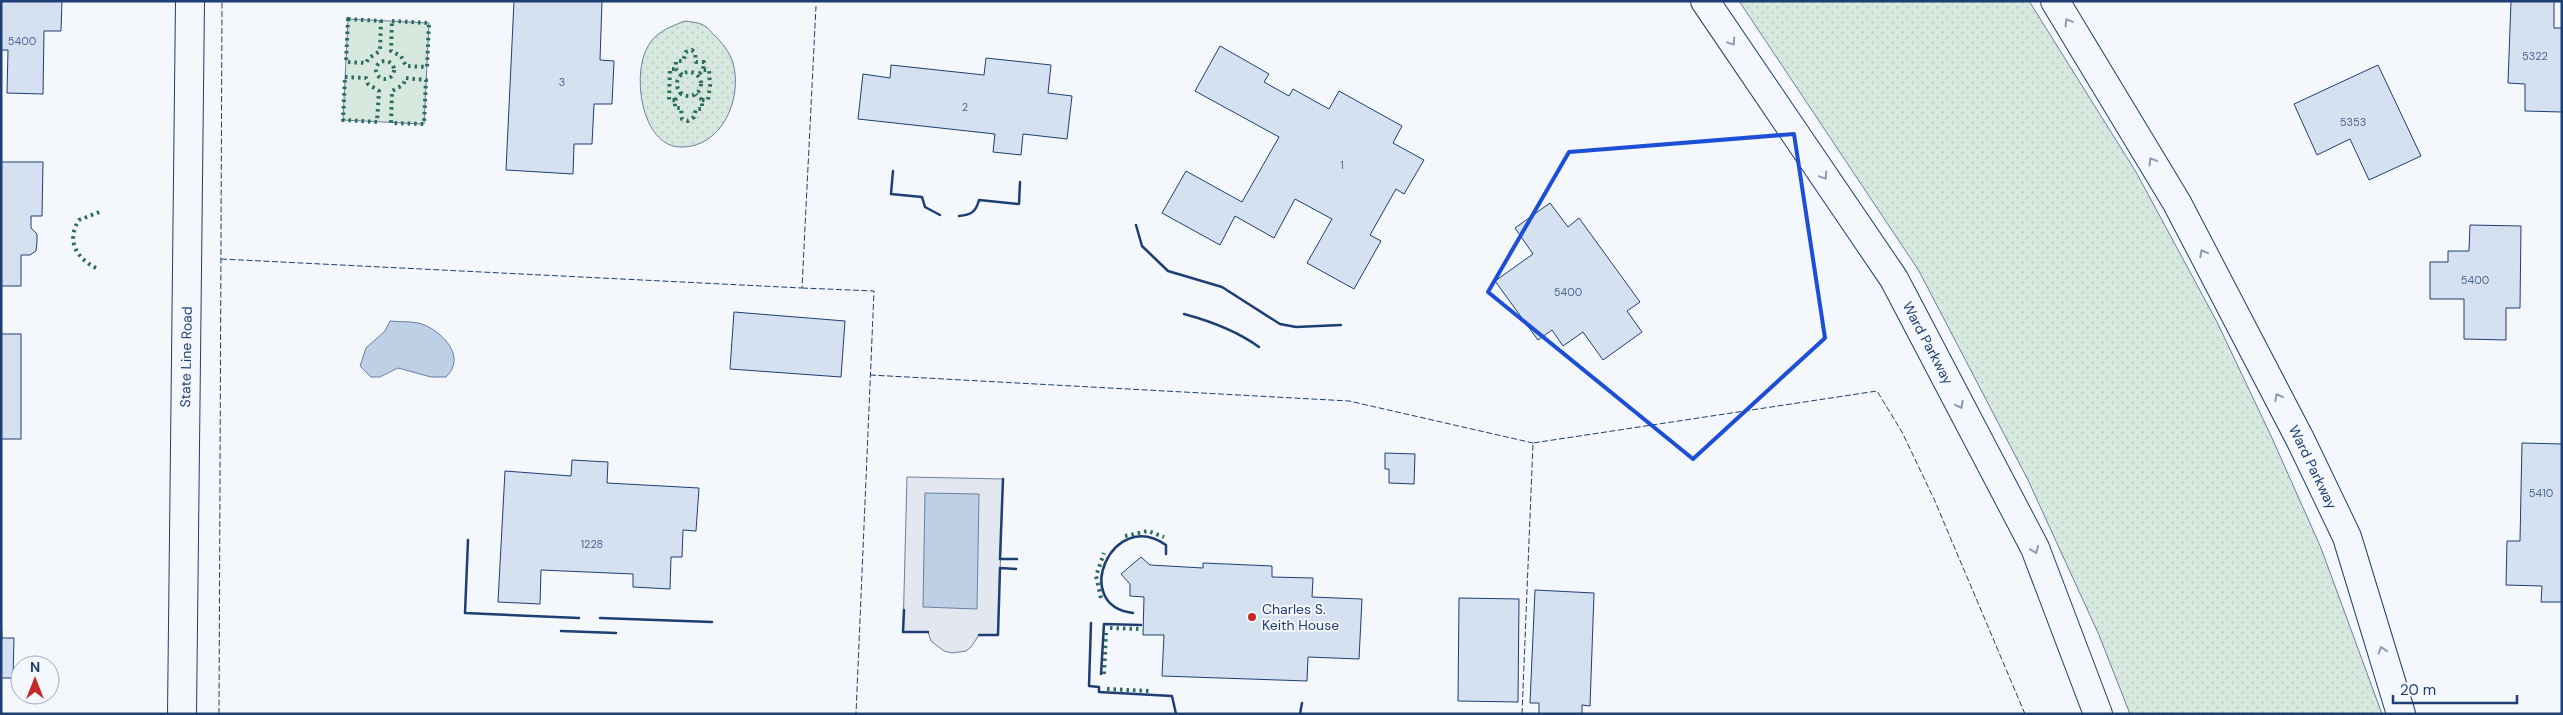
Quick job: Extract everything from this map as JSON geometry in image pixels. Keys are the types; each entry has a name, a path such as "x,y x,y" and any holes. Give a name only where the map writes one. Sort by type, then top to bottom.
{"main road":[{"name":"State Line Road","path":"182,714 190,1"},
{"name":"Ward Parkway","path":"1705,1 1894,279 2035,548 2098,714"},
{"name":"Ward Parkway","path":"2055,1 2176,203 2301,441 2347,537 2401,714"}],"highlighted area":[{"path":"1794,134 1825,338 1693,459 1488,292 1569,152"}],"shaded area":[{"path":"1739,1 2029,1 2136,172 2217,322 2321,548 2382,714 2130,714 2099,635 2028,480 1919,271"},
{"path":"348,19 429,23 424,124 343,120"},
{"path":"685,21 707,28 728,52 733,63 735,91 726,119 718,130 708,139 695,145 681,147 667,144 656,135 648,121 640,88 644,56 650,43 666,29"},
{"path":"907,477 1003,479 998,635 979,635 966,651 952,653 944,651 931,641 928,632 903,632"}],"water":[{"path":"390,321 422,324 438,333 444,339 450,346 454,361 452,369 446,377 431,377 398,368 380,377 371,377 360,366 366,348 385,331"},
{"path":"925,493 979,494 977,609 923,607"}],"building":[{"path":"1,1 62,1 61,31 44,31 43,94 7,93 8,50 1,50"},
{"path":"514,1 602,1 600,60 614,61 612,104 594,104 592,144 574,144 573,174 506,170"},
{"path":"2511,1 2554,1 2554,28 2562,28 2562,112 2525,111 2525,84 2508,83"},
{"path":"1220,46 1269,74 1264,82 1289,96 1293,89 1329,109 1339,91 1402,126 1393,143 1424,160 1404,194 1396,189 1370,235 1381,241 1354,289 1307,263 1332,219 1295,199 1274,238 1235,216 1220,245 1162,213 1186,171 1242,202 1279,137 1195,91"},
{"path":"986,58 1051,65 1048,93 1072,96 1067,139 1023,134 1021,155 993,152 995,134 858,119 863,74 890,78 891,65 984,75"},
{"path":"2378,65 2421,156 2369,180 2350,139 2317,155 2294,104"},
{"path":"1,162 43,162 42,216 31,216 31,228 37,234 36,251 30,255 21,255 21,286 1,286"},
{"path":"1550,203 1568,227 1579,218 1640,302 1627,311 1642,332 1603,360 1583,332 1563,346 1552,330 1538,340 1495,281 1533,254 1515,228"},
{"path":"2470,225 2521,226 2520,308 2506,308 2506,340 2464,339 2464,299 2430,299 2430,262 2448,262 2448,251 2469,251"},
{"path":"734,312 845,321 841,377 730,369"},
{"path":"1,334 21,334 21,439 1,439"},
{"path":"2522,443 2562,444 2562,602 2541,602 2542,586 2506,585 2507,541 2520,541"},
{"path":"1385,453 1415,454 1414,484 1389,483 1389,469 1385,469"},
{"path":"572,460 608,462 607,483 699,488 696,531 683,530 682,557 671,557 670,589 633,587 633,574 541,570 540,604 498,602 505,471 571,476"},
{"name":"Charles S. Keith House","path":"1141,557 1150,565 1203,568 1203,563 1272,566 1272,577 1313,578 1312,597 1362,599 1359,659 1308,657 1307,681 1162,676 1164,635 1143,635 1144,597 1130,596 1130,584 1121,574"},
{"path":"1535,590 1594,593 1590,706 1582,705 1582,714 1539,714 1539,703 1530,703"},
{"path":"1459,598 1519,599 1518,702 1458,701"},
{"path":"1,613 2,638 14,638 14,655 10,655 10,678 1,678"}],"hedge":[{"path":"348,19 381,21 380,51 369,58 366,63 346,62 348,19"},
{"path":"392,21 429,23 427,67 406,66 401,56 391,51 392,21"},
{"path":"682,75 676,69 676,61 683,61 686,52 692,50 695,53 696,62 704,62 703,70 697,76"},
{"path":"385,61 391,64 394,70 391,76 385,79 379,76 376,70 379,64 385,61"},
{"path":"675,100 669,100 670,69 676,69"},
{"path":"702,100 708,100 710,86 709,70 703,70"},
{"path":"689,72 694,73 700,79 701,84 700,89 694,95 689,96 684,95 678,89 677,84 678,79 684,73 689,72"},
{"path":"345,77 366,78 368,84 379,91 377,122 343,120 345,77"},
{"path":"406,78 426,80 424,124 391,123 392,91 403,85 406,78"},
{"path":"681,93 675,100 675,108 681,108 682,119 688,121 694,117 696,109 702,109 702,100 696,94"},
{"path":"96,268 78,254 73,241 73,235 79,220 102,211"},
{"path":"1125,536 1148,531 1164,537"},
{"path":"1101,598 1096,576 1104,553"},
{"path":"1110,628 1141,629"},
{"path":"1104,674 1106,633"},
{"path":"1107,689 1150,691"}],"fence":[{"path":"219,714 222,1"},
{"path":"221,259 802,288 816,6"},
{"path":"802,288 874,291 856,714"},
{"path":"870,375 1349,401 1533,443"},
{"path":"1522,714 1533,443 1877,391 1902,432 1934,499 2025,714"}],"wall":[{"path":"893,171 891,194 922,197 925,207 940,215"},
{"path":"959,216 972,212 979,200 1019,204 1020,182"},
{"path":"1136,225 1142,246 1168,271 1222,287 1280,324 1296,327 1341,325"},
{"path":"1184,314 1223,327 1259,347"},
{"path":"1003,479 1000,559 1017,559"},
{"path":"1133,613 1114,607 1104,594 1102,578 1106,562 1115,548 1129,539 1146,537 1166,545 1166,554"},
{"path":"468,540 465,613 579,618"},
{"path":"979,635 998,635 1000,568 1016,569"},
{"path":"904,610 903,632 928,632"},
{"path":"600,618 712,622"},
{"path":"1091,623 1089,686 1099,687 1099,692 1172,696 1176,714"},
{"path":"1101,674 1104,624 1141,625"},
{"path":"561,631 616,633"},
{"path":"1300,714 1302,703"}],"place":[{"name":"Charles S. Keith House","path":"1252,617"}]}
